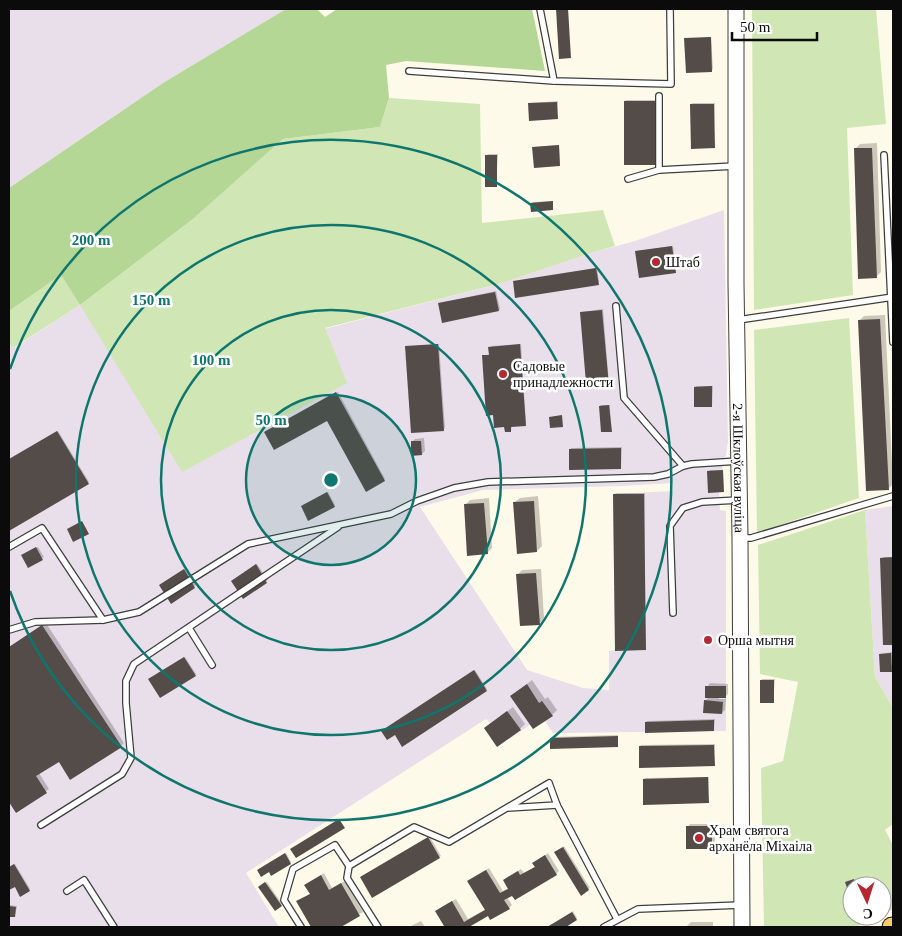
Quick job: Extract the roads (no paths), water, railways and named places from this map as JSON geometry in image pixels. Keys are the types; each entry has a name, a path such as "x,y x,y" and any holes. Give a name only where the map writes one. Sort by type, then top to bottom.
{"street":[{"name":"2-я Шклоўская вуліца","path":"736,9 736,320 740,538 742,927"}],"lane":[{"path":"540,9 554,81"},
{"path":"409,70 554,81 671,84 670,9"},
{"path":"659,96 659,170"},
{"path":"884,155 893,342"},
{"path":"628,178 659,170 735,166"},
{"path":"736,320 892,298"},
{"path":"616,306 624,398 683,466"},
{"path":"9,630 35,622 103,620 139,612 248,544 391,514 417,501 454,488 488,482 654,477 668,474 683,466 739,461"},
{"path":"740,538 752,538 893,496"},
{"path":"673,613 670,526 682,508 702,502 739,500"},
{"path":"41,825 122,774 131,758 126,681 134,664 340,526"},
{"path":"9,547 42,528 103,620"},
{"path":"189,628 212,665"},
{"path":"349,866 414,827 449,842 549,783 558,805 617,920"},
{"path":"507,808 558,805"},
{"path":"301,927 284,900 293,869 335,844 349,866 347,878 378,927"},
{"path":"67,892 84,880 114,927"},
{"path":"604,927 638,909 741,905"}],"place":[{"name":"Штаб","path":"656,262"},
{"name":"Садовые принадлежности","path":"503,374"},
{"name":"Орша мытня","path":"708,640"},
{"name":"Храм святога арханёла Міхаіла","path":"699,838"}]}
